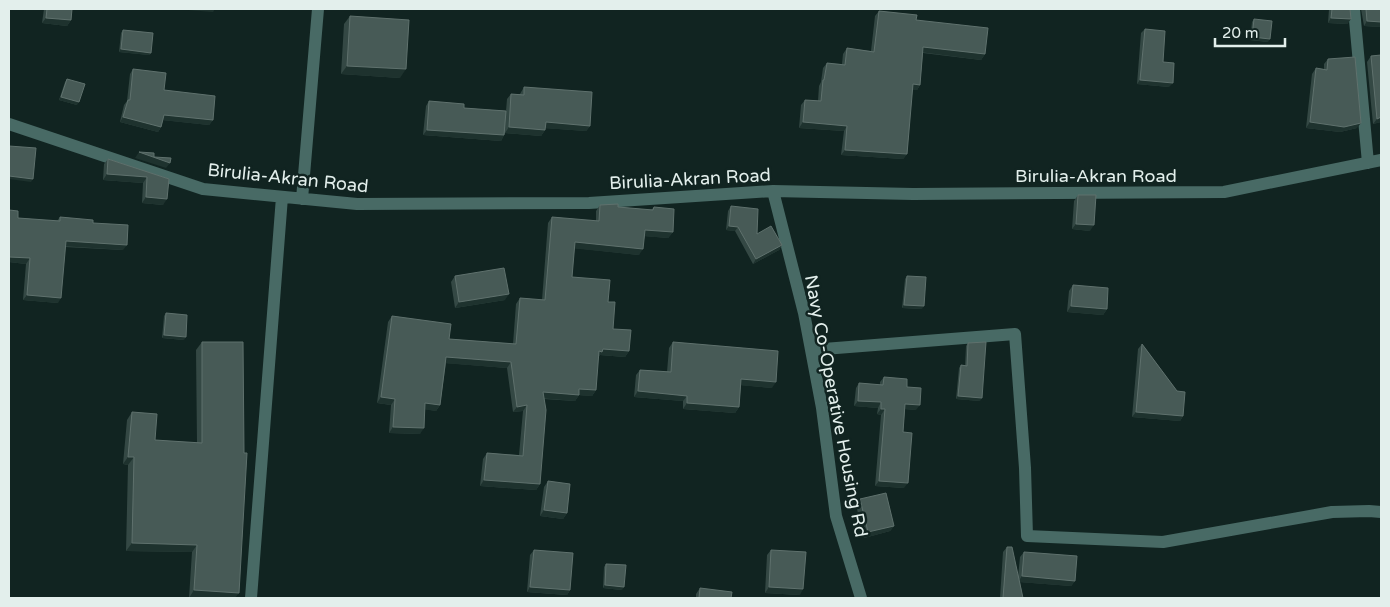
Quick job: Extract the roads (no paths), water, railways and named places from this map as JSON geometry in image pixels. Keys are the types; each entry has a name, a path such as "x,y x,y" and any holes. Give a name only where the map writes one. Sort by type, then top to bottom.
{"street":[{"path":"302,199 318,9"},
{"path":"1354,9 1368,163"},
{"name":"Birulia-Akran Road","path":"9,124 203,189 357,204 589,203 772,191 913,194 1224,192 1381,160"},
{"name":"Navy Co-Operative Housing Rd","path":"772,191 804,313 822,408 836,516 861,598"},
{"path":"251,598 282,197"},
{"path":"811,350 1015,334 1025,468 1027,536 1163,542 1332,512 1381,512"}]}
